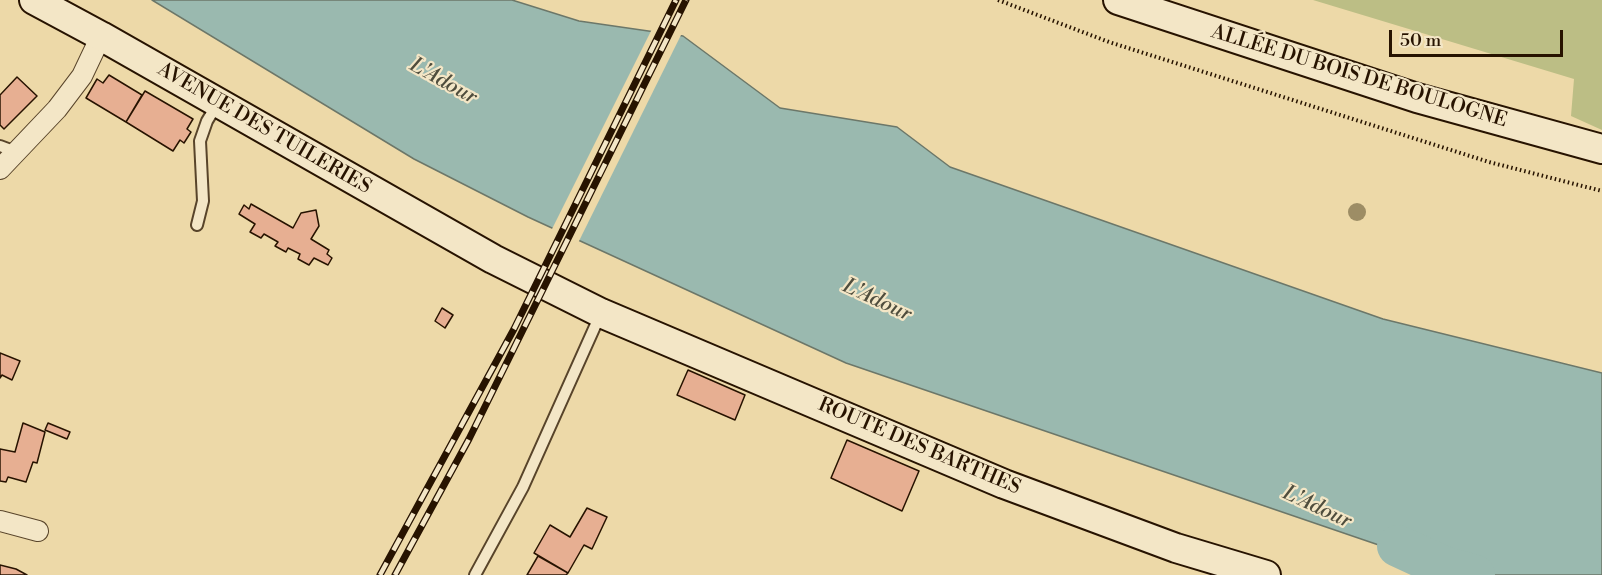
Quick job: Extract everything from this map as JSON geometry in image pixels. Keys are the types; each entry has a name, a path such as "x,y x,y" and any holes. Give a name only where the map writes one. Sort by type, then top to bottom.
{"main road":[{"name":"AVENUE DES TUILERIES","path":"34,0 493,259 590,307"},
{"name":"ALLÉE DU BOIS DE BOULOGNE","path":"1118,0 1417,98 1602,149"},
{"name":"ROUTE DES BARTHES","path":"590,307 1004,484 1176,548 1266,575"}],"street":[{"path":"0,169 8,149 57,109 82,76 101,36"},
{"path":"0,521 38,531"}],"lane":[{"path":"197,225 203,201 200,141 207,121 218,103"},
{"path":"475,575 523,487 590,307"}],"path":[{"path":"998,0 1109,42 1489,162 1602,191"}],"green space":[{"path":"1313,0 1602,0 1602,130 1571,116 1574,79"}],"water":[{"path":"152,0 512,0 579,21 683,36 780,108 897,127 950,167 1383,319 1602,373 1602,575 1475,575 1446,568 846,363 528,217 414,159"}],"pier":[{"path":"652,29 682,33 578,243 551,231"}],"building":[{"path":"109,75 142,95 126,122 86,98 97,79 103,83"},
{"path":"17,77 37,96 4,129 0,125 0,95"},
{"path":"145,91 193,119 187,129 191,132 184,143 180,140 173,151 126,122"},
{"path":"251,204 293,228 301,213 316,210 319,226 311,239 329,250 327,254 332,258 328,265 314,258 309,265 298,259 300,254 288,248 286,252 275,246 278,242 264,234 261,238 250,232 255,224 239,214 244,205 249,209"},
{"path":"442,308 453,315 445,328 435,321"},
{"path":"0,353 20,361 12,380 2,375 0,378"},
{"path":"688,370 745,395 735,420 677,395"},
{"path":"23,423 45,432 37,463 33,462 26,482 8,477 6,482 0,481 0,449 15,452"},
{"path":"48,423 70,432 67,439 45,430"},
{"path":"847,440 919,471 902,511 831,478"},
{"path":"587,508 607,517 592,549 584,545 568,573 534,553 550,525 570,537"},
{"path":"538,556 568,573 566,575 527,575"},
{"path":"0,565 16,569 27,575 0,575"}],"waterway":[{"name":"L'Adour","path":"1398,546 1446,568 1474,575"}],"railway":[{"path":"380,575 514,329 676,0"},
{"path":"395,575 469,439 686,0"}]}
